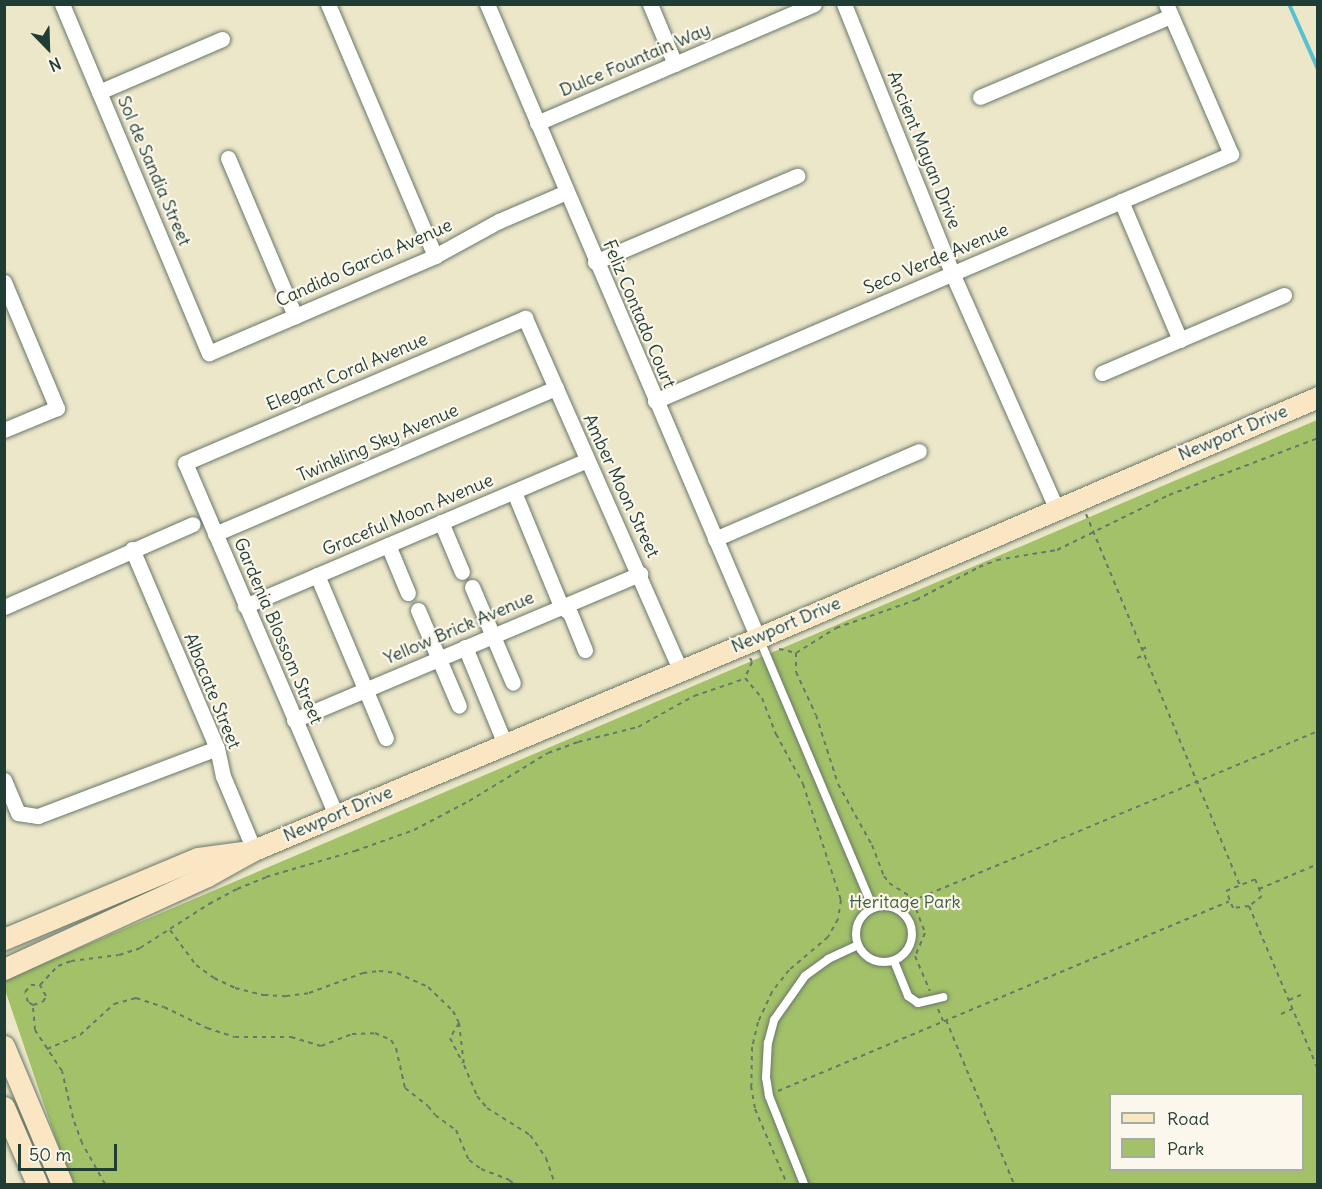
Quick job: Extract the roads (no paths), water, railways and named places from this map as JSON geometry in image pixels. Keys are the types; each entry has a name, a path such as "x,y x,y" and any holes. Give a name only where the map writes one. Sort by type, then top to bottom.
{"street":[{"name":"Sol de Sandia Street","path":"62,4 209,353"},
{"path":"328,4 435,256"},
{"name":"Feliz Contado Court","path":"487,4 595,262 715,538 752,641"},
{"path":"650,4 675,64"},
{"name":"Dulce Fountain Way","path":"537,123 814,4"},
{"name":"Ancient Mayan Drive","path":"844,4 952,273 1056,508"},
{"path":"980,97 1168,10"},
{"name":"Seco Verde Avenue","path":"655,400 1232,154 1168,10"},
{"path":"99,92 222,39"},
{"path":"228,158 295,316"},
{"path":"595,262 796,176"},
{"name":"Candido Garcia Avenue","path":"209,353 435,256 499,221 566,192"},
{"path":"1120,201 1180,340"},
{"path":"4,282 57,408 4,430"},
{"path":"1102,373 1284,295"},
{"name":"Amber Moon Street","path":"525,318 681,670"},
{"name":"Elegant Coral Avenue","path":"185,463 525,318"},
{"name":"Twinkling Sky Avenue","path":"215,534 556,388"},
{"name":"Newport Drive","path":"4,969 207,876 254,850 752,641 1317,397"},
{"path":"715,538 919,451"},
{"name":"Graceful Moon Avenue","path":"245,606 587,460"},
{"name":"Gardenia Blossom Street","path":"185,463 336,815"},
{"path":"514,492 561,606 570,613 585,650"},
{"path":"441,522 462,572"},
{"path":"4,607 193,524"},
{"path":"388,545 408,593"},
{"name":"Albacate Street","path":"132,549 217,748 223,776 254,850"},
{"name":"Yellow Brick Avenue","path":"294,720 640,574"},
{"path":"317,575 386,738"},
{"path":"472,587 513,683"},
{"path":"418,610 459,706"},
{"path":"465,647 505,744"},
{"path":"4,780 18,813 38,816 217,748"},
{"name":"Newport Drive","path":"4,939 198,858 254,850"},
{"path":"4,1046 62,1185"},
{"path":"4,1107 37,1185"}],"lane":[{"path":"752,641 873,908"},
{"path":"889,906 905,915 912,932 908,949 894,961 875,961 867,957 858,945 855,932 858,922 863,914 873,908 889,906"},
{"path":"804,1185 769,1095 766,1078 768,1043 774,1020 788,997 805,976 828,959 858,945"},
{"path":"894,961 908,996 918,1003 943,997"}],"waterway":[{"path":"1289,4 1318,69"}],"park label":[{"name":"Heritage Park","path":"905,902"}]}
